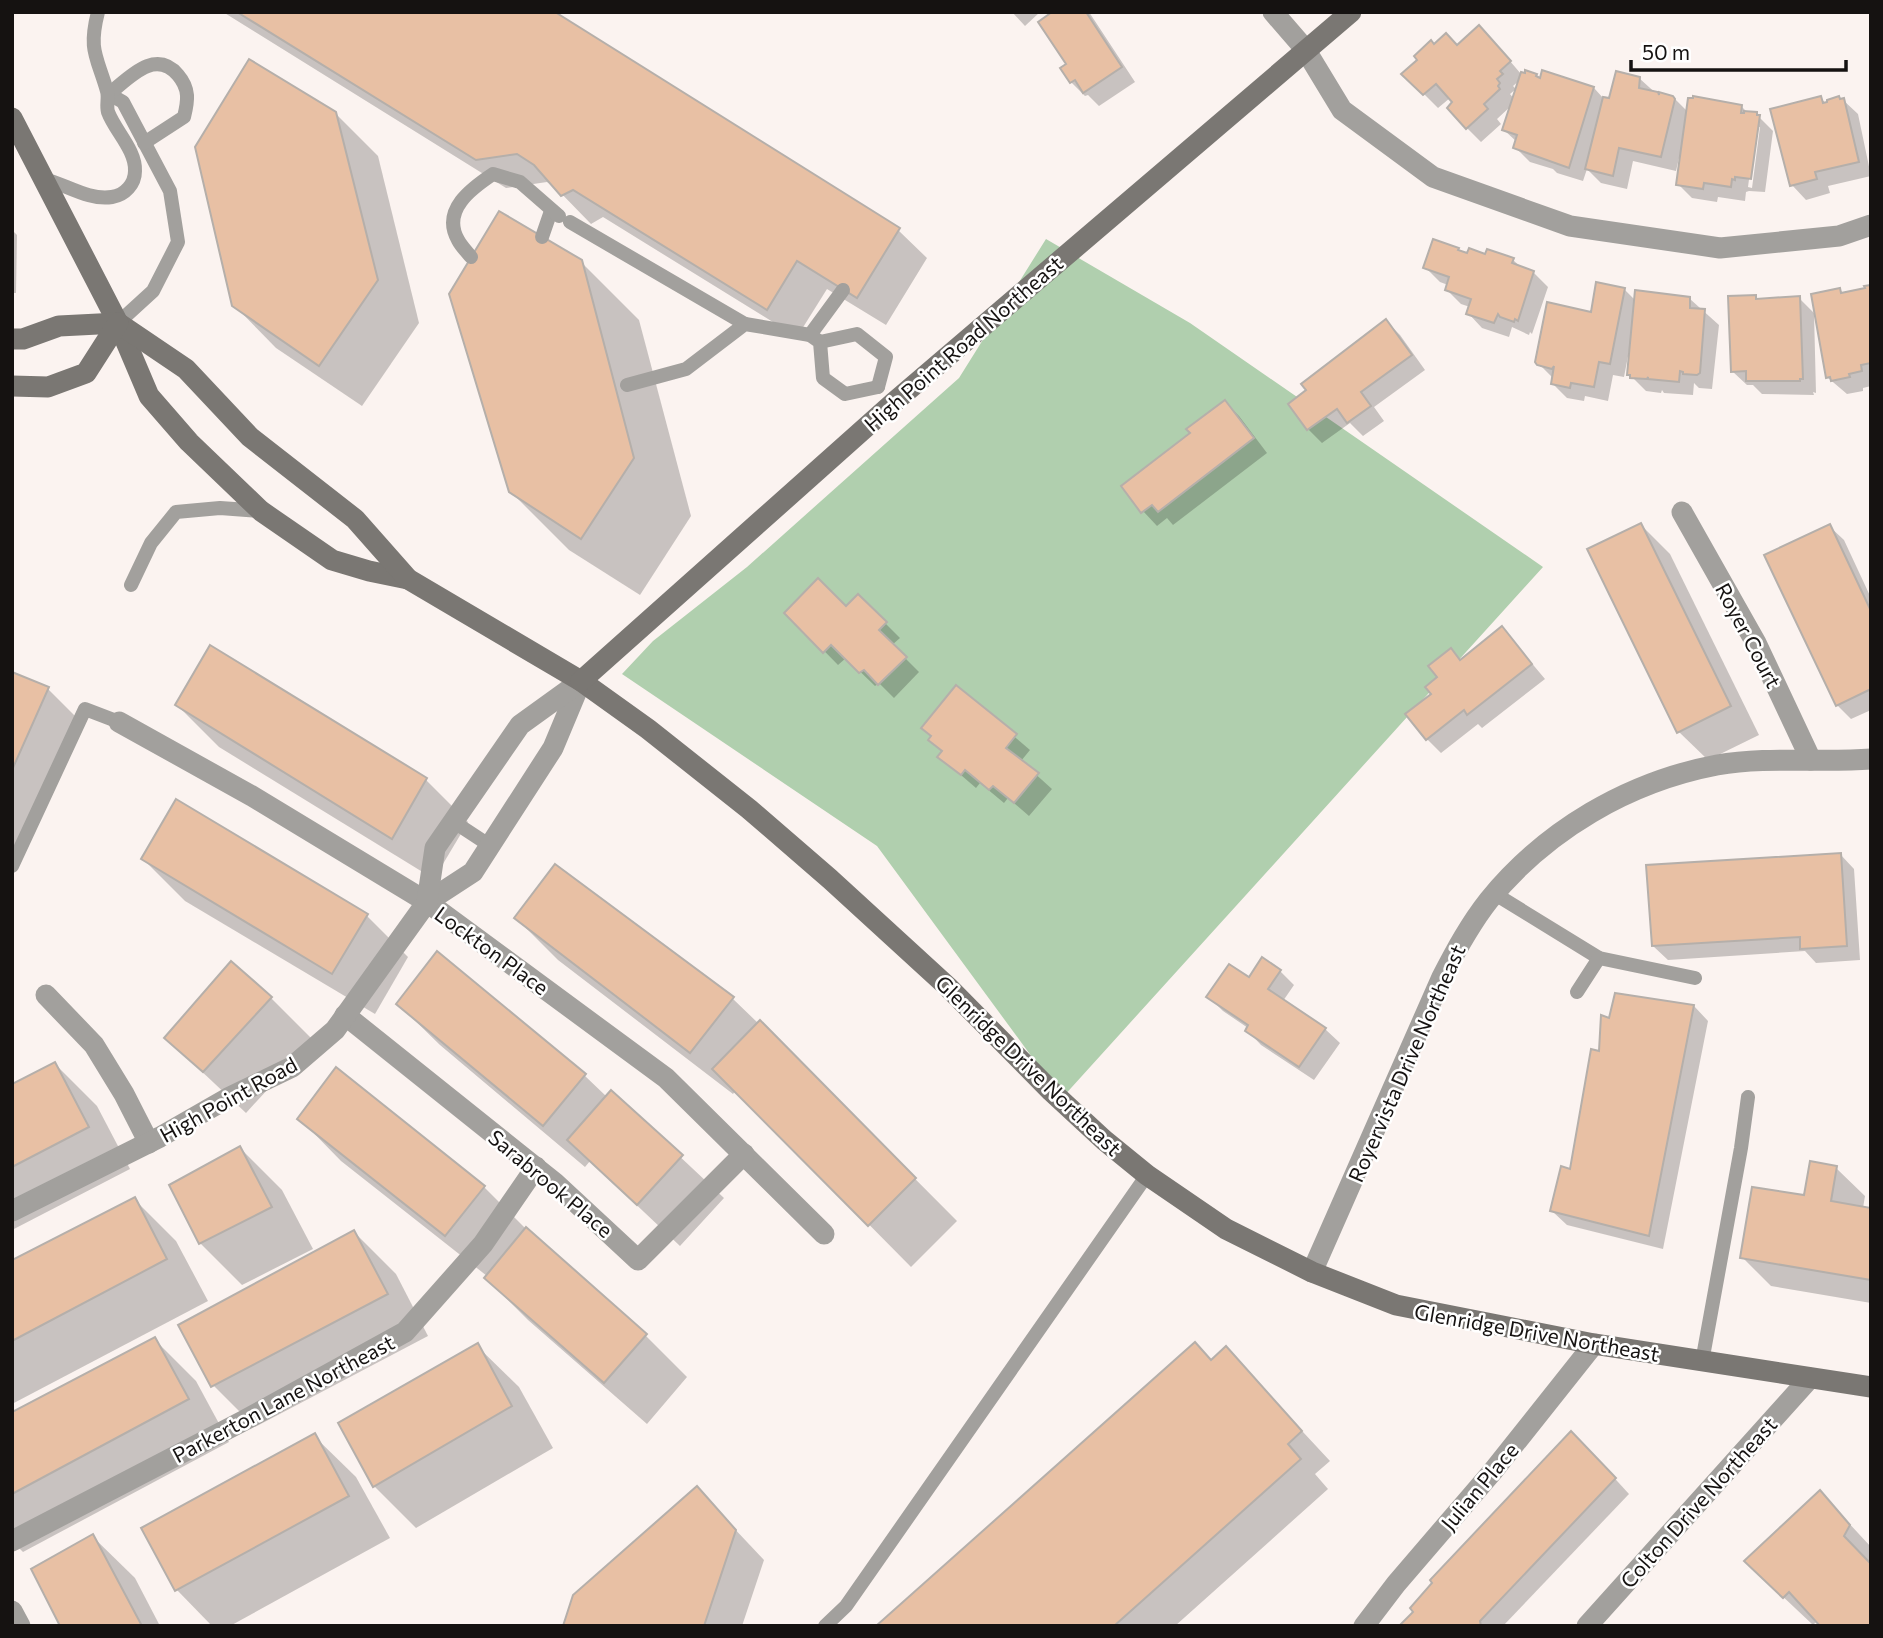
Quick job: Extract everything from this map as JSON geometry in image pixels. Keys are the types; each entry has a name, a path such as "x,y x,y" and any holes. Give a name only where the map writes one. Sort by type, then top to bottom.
{"main road":[{"name":"High Point Road Northeast","path":"581,681 893,403 1351,12"},
{"path":"12,118 118,323 149,396 189,442 261,511 332,560 408,579"},
{"path":"12,386 48,387 86,373 118,323"},
{"path":"12,339 23,339 59,326 118,323 186,369 250,437 355,519 408,579"},
{"name":"Glenridge Drive Northeast","path":"408,579 581,681 648,729 830,879 948,987 1051,1091 1104,1140 1147,1175 1226,1229 1312,1272 1396,1305 1594,1344 1871,1388"}],"street":[{"path":"1273,12 1305,49 1342,110 1433,177 1570,226 1720,248 1839,236 1871,225"},
{"name":"Royer Court","path":"1682,512 1756,643 1811,760"},
{"name":"High Point Road","path":"427,902 435,848 520,725 581,681"},
{"name":"High Point Road","path":"12,1211 149,1143 228,1098 292,1067 335,1030 427,902 473,872 552,748 581,681"},
{"name":"Lockton Place","path":"120,722 252,796 427,902 666,1078 824,1234"},
{"name":"Royervista Drive Northeast","path":"1312,1272 1442,977 1463,937 1519,866 1553,837 1585,815 1649,783 1717,765 1762,760 1871,760"},
{"path":"46,995 94,1045 124,1094 149,1143"},
{"name":"Sarabrook Place","path":"345,1015 536,1167 638,1259 744,1154"},
{"name":"Parkerton Lane Northeast","path":"12,1541 245,1420 405,1332 483,1244 536,1167"},
{"name":"Julian Place","path":"1364,1626 1594,1344"},
{"name":"Colton Drive Northeast","path":"1587,1626 1810,1378"},
{"path":"12,1611 20,1626"}],"lane":[{"path":"44,179 80,192 113,197 124,192 135,177 135,164 107,110 109,94 93,51 97,12"},
{"path":"109,94 142,68 156,63 170,66 183,81 189,98 184,117 144,143"},
{"path":"109,94 123,102 170,191 178,242 153,292 118,323"},
{"path":"471,257 456,238 453,215 467,191 493,174 520,182 560,216 745,324 815,338 856,334 886,357 878,387"},
{"path":"542,237 560,216"},
{"path":"844,290 815,338 823,378 845,394 878,387"},
{"path":"627,385 686,369 745,324"},
{"path":"878,387 893,403"},
{"path":"131,585 151,543 176,512 220,508 261,511"},
{"path":"12,866 85,709 120,722"},
{"path":"454,822 489,845"},
{"path":"1495,894 1599,958 1695,978"},
{"path":"1577,992 1599,958"},
{"path":"1702,1362 1748,1097"},
{"path":"825,1626 846,1606 1147,1175"}],"green space":[{"path":"1046,239 1190,323 1543,567 1062,1098 877,846 622,674 653,641 747,567 959,378"}],"building":[{"path":"237,12 555,12 900,228 857,298 797,261 767,310 573,190 561,196 534,165 517,154 476,160"},
{"path":"1052,12 1086,12 1122,67 1083,93 1075,80 1070,83 1060,68 1066,64 1038,22"},
{"path":"1479,25 1511,61 1500,71 1503,74 1497,79 1500,89 1484,104 1488,109 1466,129 1447,108 1452,102 1436,84 1423,95 1401,74 1417,60 1414,56 1431,40 1434,44 1446,33 1457,45"},
{"path":"249,59 336,112 378,280 319,366 232,306 195,147"},
{"path":"1525,70 1537,74 1540,78 1542,70 1594,87 1569,168 1513,148 1517,135 1502,130 1521,72 1525,73"},
{"path":"1616,71 1640,77 1639,88 1658,92 1659,95 1659,92 1673,96 1675,99 1661,157 1619,148 1613,176 1585,169 1603,97 1609,98"},
{"path":"1693,96 1742,105 1741,113 1757,112 1757,115 1760,115 1751,179 1735,177 1731,187 1704,183 1703,189 1676,185 1688,98"},
{"path":"1821,96 1823,103 1839,96 1840,99 1844,98 1859,162 1815,172 1817,179 1790,186 1770,109"},
{"path":"499,211 582,260 634,458 581,539 509,492 449,294"},
{"path":"1433,239 1467,253 1469,248 1485,254 1487,249 1514,258 1512,263 1534,271 1518,321 1515,319 1514,322 1498,314 1494,323 1466,314 1471,299 1445,290 1449,277 1423,268"},
{"path":"1596,282 1625,288 1610,364 1599,362 1594,387 1571,383 1570,388 1551,384 1554,366 1552,369 1535,362 1547,302 1591,312"},
{"path":"1871,285 1871,363 1861,365 1862,371 1849,374 1850,377 1831,381 1830,377 1826,378 1811,294 1840,288 1841,293"},
{"path":"1635,290 1690,297 1690,308 1705,309 1700,373 1683,374 1680,371 1679,382 1648,377 1630,378 1630,375 1627,375"},
{"path":"1756,295 1756,299 1800,296 1803,379 1800,381 1746,381 1746,371 1731,372 1728,296"},
{"path":"1386,319 1412,355 1361,392 1371,406 1347,423 1337,409 1307,430 1288,404 1306,390 1301,384"},
{"path":"1225,400 1254,438 1158,512 1152,505 1141,513 1121,486 1190,433 1186,429"},
{"path":"1641,523 1731,706 1677,733 1587,549"},
{"path":"1830,524 1871,611 1871,689 1836,706 1764,555"},
{"path":"818,578 846,606 858,594 887,622 879,630 907,657 878,685 864,670 859,673 831,645 823,653 784,613"},
{"path":"1502,626 1532,664 1467,715 1464,710 1426,740 1405,714 1431,694 1425,687 1437,677 1428,666 1451,648 1460,660"},
{"path":"210,645 427,778 392,839 175,705"},
{"path":"12,672 49,687 12,770"},
{"path":"956,685 1017,734 1006,748 1039,773 1014,803 993,786 989,790 965,770 961,775 937,757 942,751 928,740 931,736 921,728"},
{"path":"176,799 368,914 332,974 141,859"},
{"path":"1841,853 1847,946 1800,949 1800,937 1652,946 1646,865"},
{"path":"555,864 734,997 690,1053 514,918"},
{"path":"437,951 586,1074 543,1126 396,1004"},
{"path":"1262,957 1281,970 1268,989 1326,1028 1299,1067 1245,1031 1248,1025 1206,997 1229,964 1249,977"},
{"path":"231,961 272,997 203,1072 164,1038"},
{"path":"1615,993 1694,1005 1649,1236 1550,1211 1561,1166 1570,1169 1591,1049 1599,1051 1601,1015 1609,1018"},
{"path":"760,1020 916,1178 868,1226 712,1069"},
{"path":"55,1062 89,1127 12,1167 12,1084"},
{"path":"336,1067 485,1186 445,1236 297,1119"},
{"path":"611,1090 683,1155 637,1205 567,1140"},
{"path":"240,1146 272,1207 199,1244 169,1185"},
{"path":"1810,1161 1837,1166 1831,1201 1871,1208 1871,1280 1740,1258 1752,1187 1804,1195"},
{"path":"135,1197 167,1259 12,1341 12,1260"},
{"path":"526,1227 647,1334 604,1383 484,1278"},
{"path":"354,1230 388,1294 211,1387 178,1325"},
{"path":"155,1337 189,1399 12,1494 12,1412"},
{"path":"1195,1342 1211,1360 1226,1346 1302,1431 1288,1444 1301,1459 1114,1626 876,1626"},
{"path":"478,1343 512,1406 373,1487 338,1423"},
{"path":"1571,1431 1616,1478 1480,1621 1481,1626 1399,1626 1413,1612 1410,1608 1432,1583 1430,1580"},
{"path":"315,1433 349,1496 175,1591 141,1528"},
{"path":"697,1486 736,1530 704,1626 563,1626 573,1595"},
{"path":"1820,1490 1850,1525 1844,1536 1871,1564 1871,1626 1820,1626 1789,1592 1783,1598 1744,1561"},
{"path":"93,1534 142,1626 60,1626 31,1569"}]}
